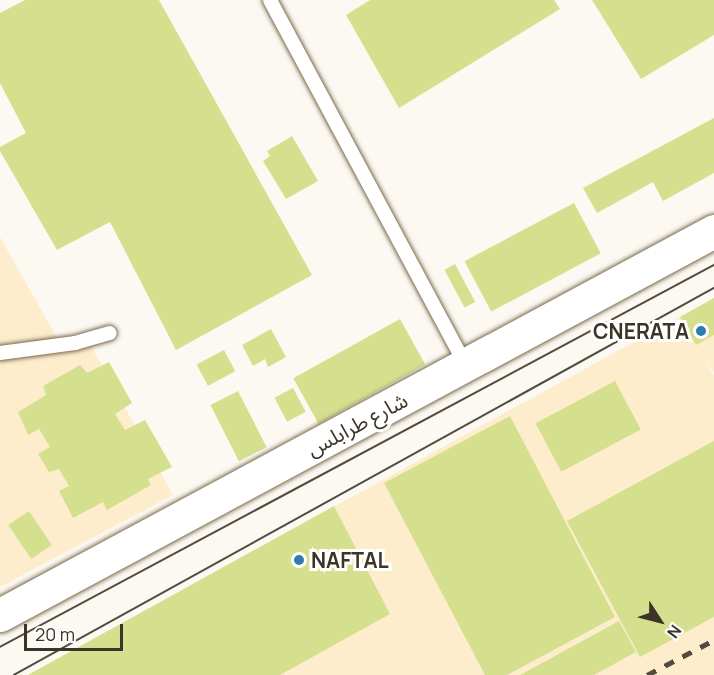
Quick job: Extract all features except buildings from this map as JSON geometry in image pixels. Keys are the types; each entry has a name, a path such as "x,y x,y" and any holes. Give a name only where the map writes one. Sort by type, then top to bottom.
{"main road":[{"name":"شارع طرابلس","path":"0,615 714,231"}],"lane":[{"path":"270,0 466,365"},
{"path":"0,353 75,343 110,333"}],"shaded area":[{"path":"0,237 62,347 85,335 173,495 0,587"},
{"path":"714,298 714,372 704,359 714,375 714,675 28,675"}],"tram line":[{"path":"0,647 714,265"},
{"path":"14,675 714,288"}],"railway":[{"path":"647,675 714,640"}],"place":[{"name":"CNERATA","path":"701,331"},
{"name":"NAFTAL","path":"299,560"}]}
